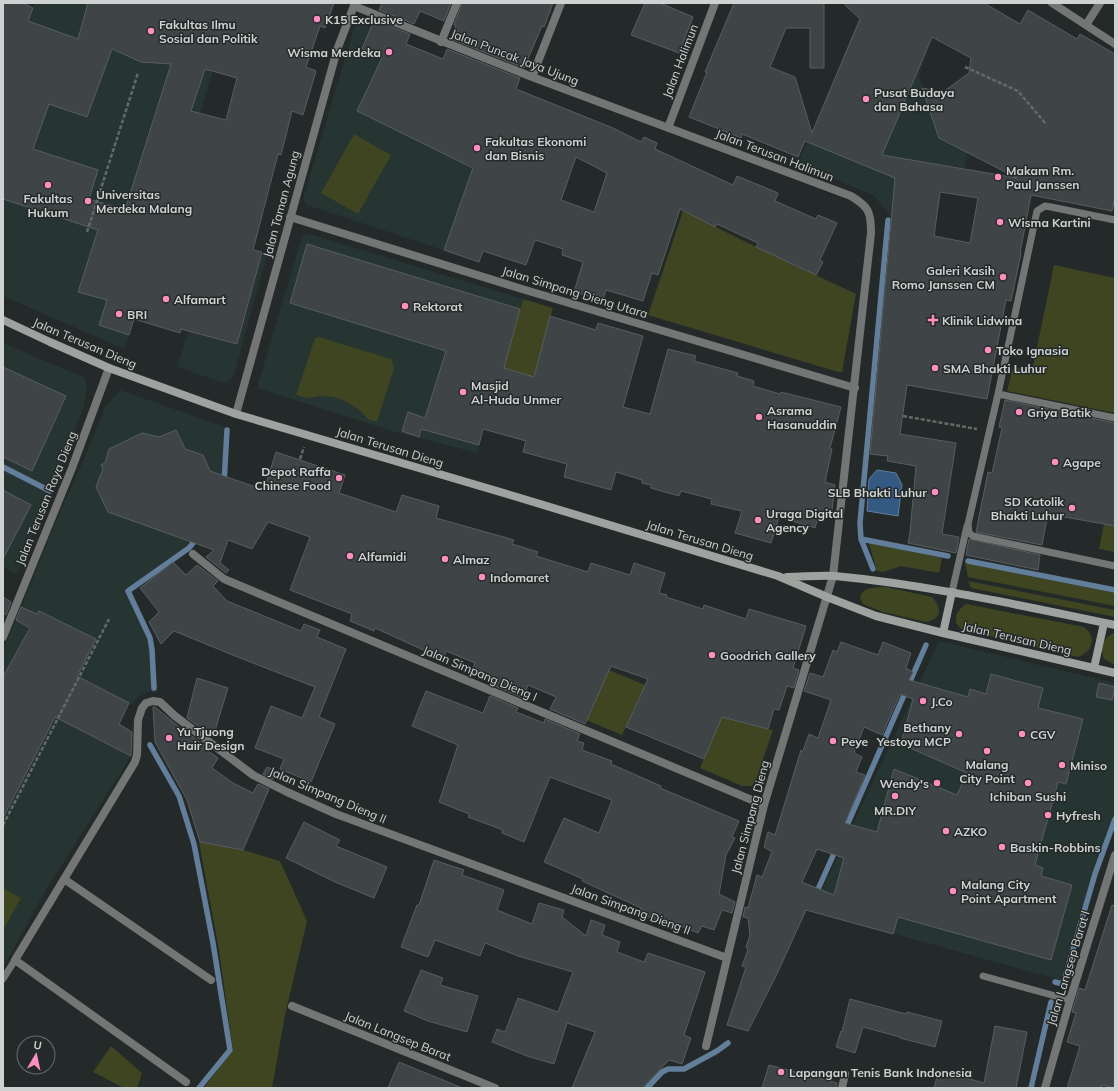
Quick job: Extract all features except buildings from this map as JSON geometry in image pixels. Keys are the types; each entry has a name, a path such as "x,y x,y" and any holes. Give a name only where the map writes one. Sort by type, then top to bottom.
{"street":[{"path":"441,42 457,3"},
{"path":"532,77 561,3"},
{"name":"Jalan Halimun","path":"668,128 715,3"},
{"path":"1052,3 1115,44"},
{"path":"1086,25 1100,3"},
{"name":"Jalan Puncak Jaya Ujung","path":"354,5 441,42 668,128"},
{"name":"Jalan Taman Agung","path":"236,414 337,50 354,5"},
{"name":"Jalan Terusan Halimun","path":"668,128 851,196 863,204 871,219 871,233 855,388"},
{"name":"Jalan Simpang Dieng Utara","path":"290,217 855,388"},
{"name":"Jalan Terusan Dieng","path":"3,320 110,368 236,414 778,576 876,616 1115,673"},
{"name":"Jalan Terusan Raya Dieng","path":"3,637 72,468 110,368"},
{"path":"833,576 855,388"},
{"name":"Jalan Simpang Dieng I","path":"193,554 224,579 764,805"},
{"name":"Jalan Terusan Dieng","path":"778,576 833,576 883,581 952,592 1115,625"},
{"name":"Jalan Simpang Dieng","path":"706,1046 764,805 833,576"},
{"path":"943,633 952,592"},
{"path":"1094,668 1104,623"},
{"name":"Jalan Simpang Dieng II","path":"15,960 135,762 137,755 138,720 142,708 146,703 153,701 160,702 175,716 253,775 336,814 727,958"},
{"name":"Jalan Langsep Barat I","path":"1046,1088 1070,1000 1115,855"},
{"path":"64,879 212,980"},
{"path":"15,960 186,1082"},
{"name":"Jalan Langsep Barat","path":"292,1006 495,1088"},
{"path":"842,1088 845,1074"}],"lane":[{"path":"952,592 998,394 1037,212 1046,206 1115,220"},
{"path":"998,394 1115,418"},
{"path":"968,524 969,533 973,536 1115,566"},
{"path":"3,979 15,960"},
{"path":"982,976 1070,1000"}],"path":[{"path":"964,67 1018,91 1046,124"},
{"path":"87,232 138,73"},
{"path":"902,416 989,431"},
{"path":"3,825 109,619"}],"shaded area":[{"name":"Universitas Merdeka Malang","path":"35,3 234,3 194,132 188,230 267,254 233,378 224,383 177,367 201,291 149,275 124,349 3,296 3,81"},
{"path":"360,23 412,47 528,128 479,262 307,205 303,199 353,32 355,26"},
{"path":"856,26 927,52 919,76 939,138 967,152 965,168 897,158 891,216 873,195 798,164"},
{"path":"309,234 523,299 500,368 477,453 399,433 257,388 302,236"},
{"path":"3,343 85,378 87,390 83,408 63,466 47,499 17,574 3,567"},
{"path":"120,390 225,427 223,473 219,504 210,521 187,548 129,587 154,643 158,692 147,692 136,699 132,705 85,680 62,721 131,756 47,888 3,968 3,649 105,408"},
{"name":"Malang City Point","path":"939,641 1115,683 1115,812 1093,873 1060,980 812,911"}],"green space":[{"path":"354,134 391,155 358,214 321,193"},
{"path":"683,211 856,294 842,372 648,315"},
{"path":"1054,265 1115,278 1115,413 1007,391 1013,367 1032,371"},
{"path":"523,299 553,308 534,377 504,368"},
{"path":"319,337 391,359 394,368 377,422 368,419 361,411 345,401 333,397 321,396 306,398 296,395 315,338"},
{"path":"1104,524 1115,526 1115,552 1099,549"},
{"path":"869,543 942,558 939,573 901,566 883,572 877,571"},
{"path":"965,563 1115,593 1115,606 968,577"},
{"path":"968,581 1115,610 1115,617 971,588"},
{"path":"886,587 932,597 938,605 938,616 931,621 926,622 883,612 863,604 860,598 864,591 870,588"},
{"path":"966,604 1084,627 1091,635 1092,644 1087,652 1078,657 961,629 956,623 956,616 960,609"},
{"path":"1113,633 1115,633 1115,665 1104,659 1102,651 1103,644"},
{"path":"609,670 645,685 622,735 586,720"},
{"path":"722,717 773,730 756,780 752,786 742,786 700,768"},
{"path":"199,842 243,850 280,861 307,921 285,1015 272,1088 204,1088 233,1050 219,950"},
{"path":"3,888 21,898 3,930"},
{"path":"111,1046 142,1073 137,1088 124,1088 93,1072"}],"water":[{"path":"877,470 896,473 902,485 898,516 867,511 869,479"}],"waterway":[{"path":"873,569 861,539 860,523 888,220"},
{"path":"224,484 227,430"},
{"path":"3,467 50,491"},
{"path":"154,688 150,638 128,591 189,548 198,537"},
{"path":"861,539 948,556"},
{"path":"968,561 1115,590"},
{"path":"845,830 926,645"},
{"path":"150,745 179,796 194,844 213,943 230,1050 199,1088"},
{"path":"1055,982 1063,984 1095,874 1115,819"},
{"path":"815,896 836,849"},
{"path":"1031,1088 1051,1002"},
{"path":"647,1088 662,1072 668,1069 684,1069 717,1051 728,1043"}],"place":[{"name":"K15 Exclusive","path":"317,19"},
{"name":"Fakultas Ilmu Sosial dan Politik","path":"151,31"},
{"name":"Wisma Merdeka","path":"389,52"},
{"name":"Pusat Budaya dan Bahasa","path":"866,99"},
{"name":"Fakultas Ekonomi dan Bisnis","path":"477,148"},
{"name":"Makam Rm. Paul Janssen","path":"998,177"},
{"name":"Fakultas Hukum","path":"48,185"},
{"name":"Universitas Merdeka Malang","path":"88,201"},
{"name":"Wisma Kartini","path":"1000,222"},
{"name":"Galeri Kasih Romo Janssen CM","path":"1003,277"},
{"name":"Alfamart","path":"166,299"},
{"name":"Rektorat","path":"405,306"},
{"name":"BRI","path":"119,314"},
{"name":"Klinik Lidwina","path":"933,320"},
{"name":"Toko Ignasia","path":"988,350"},
{"name":"SMA Bhakti Luhur","path":"935,368"},
{"name":"Masjid Al-Huda Unmer","path":"463,392"},
{"name":"Griya Batik","path":"1019,412"},
{"name":"Asrama Hasanuddin","path":"759,417"},
{"name":"Agape","path":"1055,462"},
{"name":"Depot Raffa Chinese Food","path":"339,478"},
{"name":"SLB Bhakti Luhur","path":"935,492"},
{"name":"SD Katolik Bhakti Luhur","path":"1072,508"},
{"name":"Uraga Digital Agency","path":"758,520"},
{"name":"Alfamidi","path":"350,556"},
{"name":"Almaz","path":"445,559"},
{"name":"Indomaret","path":"482,577"},
{"name":"Goodrich Gallery","path":"712,655"},
{"name":"J.Co","path":"923,701"},
{"name":"Bethany Yestoya MCP","path":"959,734"},
{"name":"CGV","path":"1022,734"},
{"name":"Yu Tjuong Hair Design","path":"169,738"},
{"name":"Peye","path":"833,741"},
{"name":"Malang City Point","path":"987,751"},
{"name":"Miniso","path":"1062,765"},
{"name":"Wendy's","path":"937,783"},
{"name":"Ichiban Sushi","path":"1028,783"},
{"name":"MR.DIY","path":"895,796"},
{"name":"Hyfresh","path":"1048,815"},
{"name":"AZKO","path":"946,831"},
{"name":"Baskin-Robbins","path":"1002,847"},
{"name":"Malang City Point Apartment","path":"953,891"},
{"name":"Lapangan Tenis Bank Indonesia","path":"781,1072"}]}
